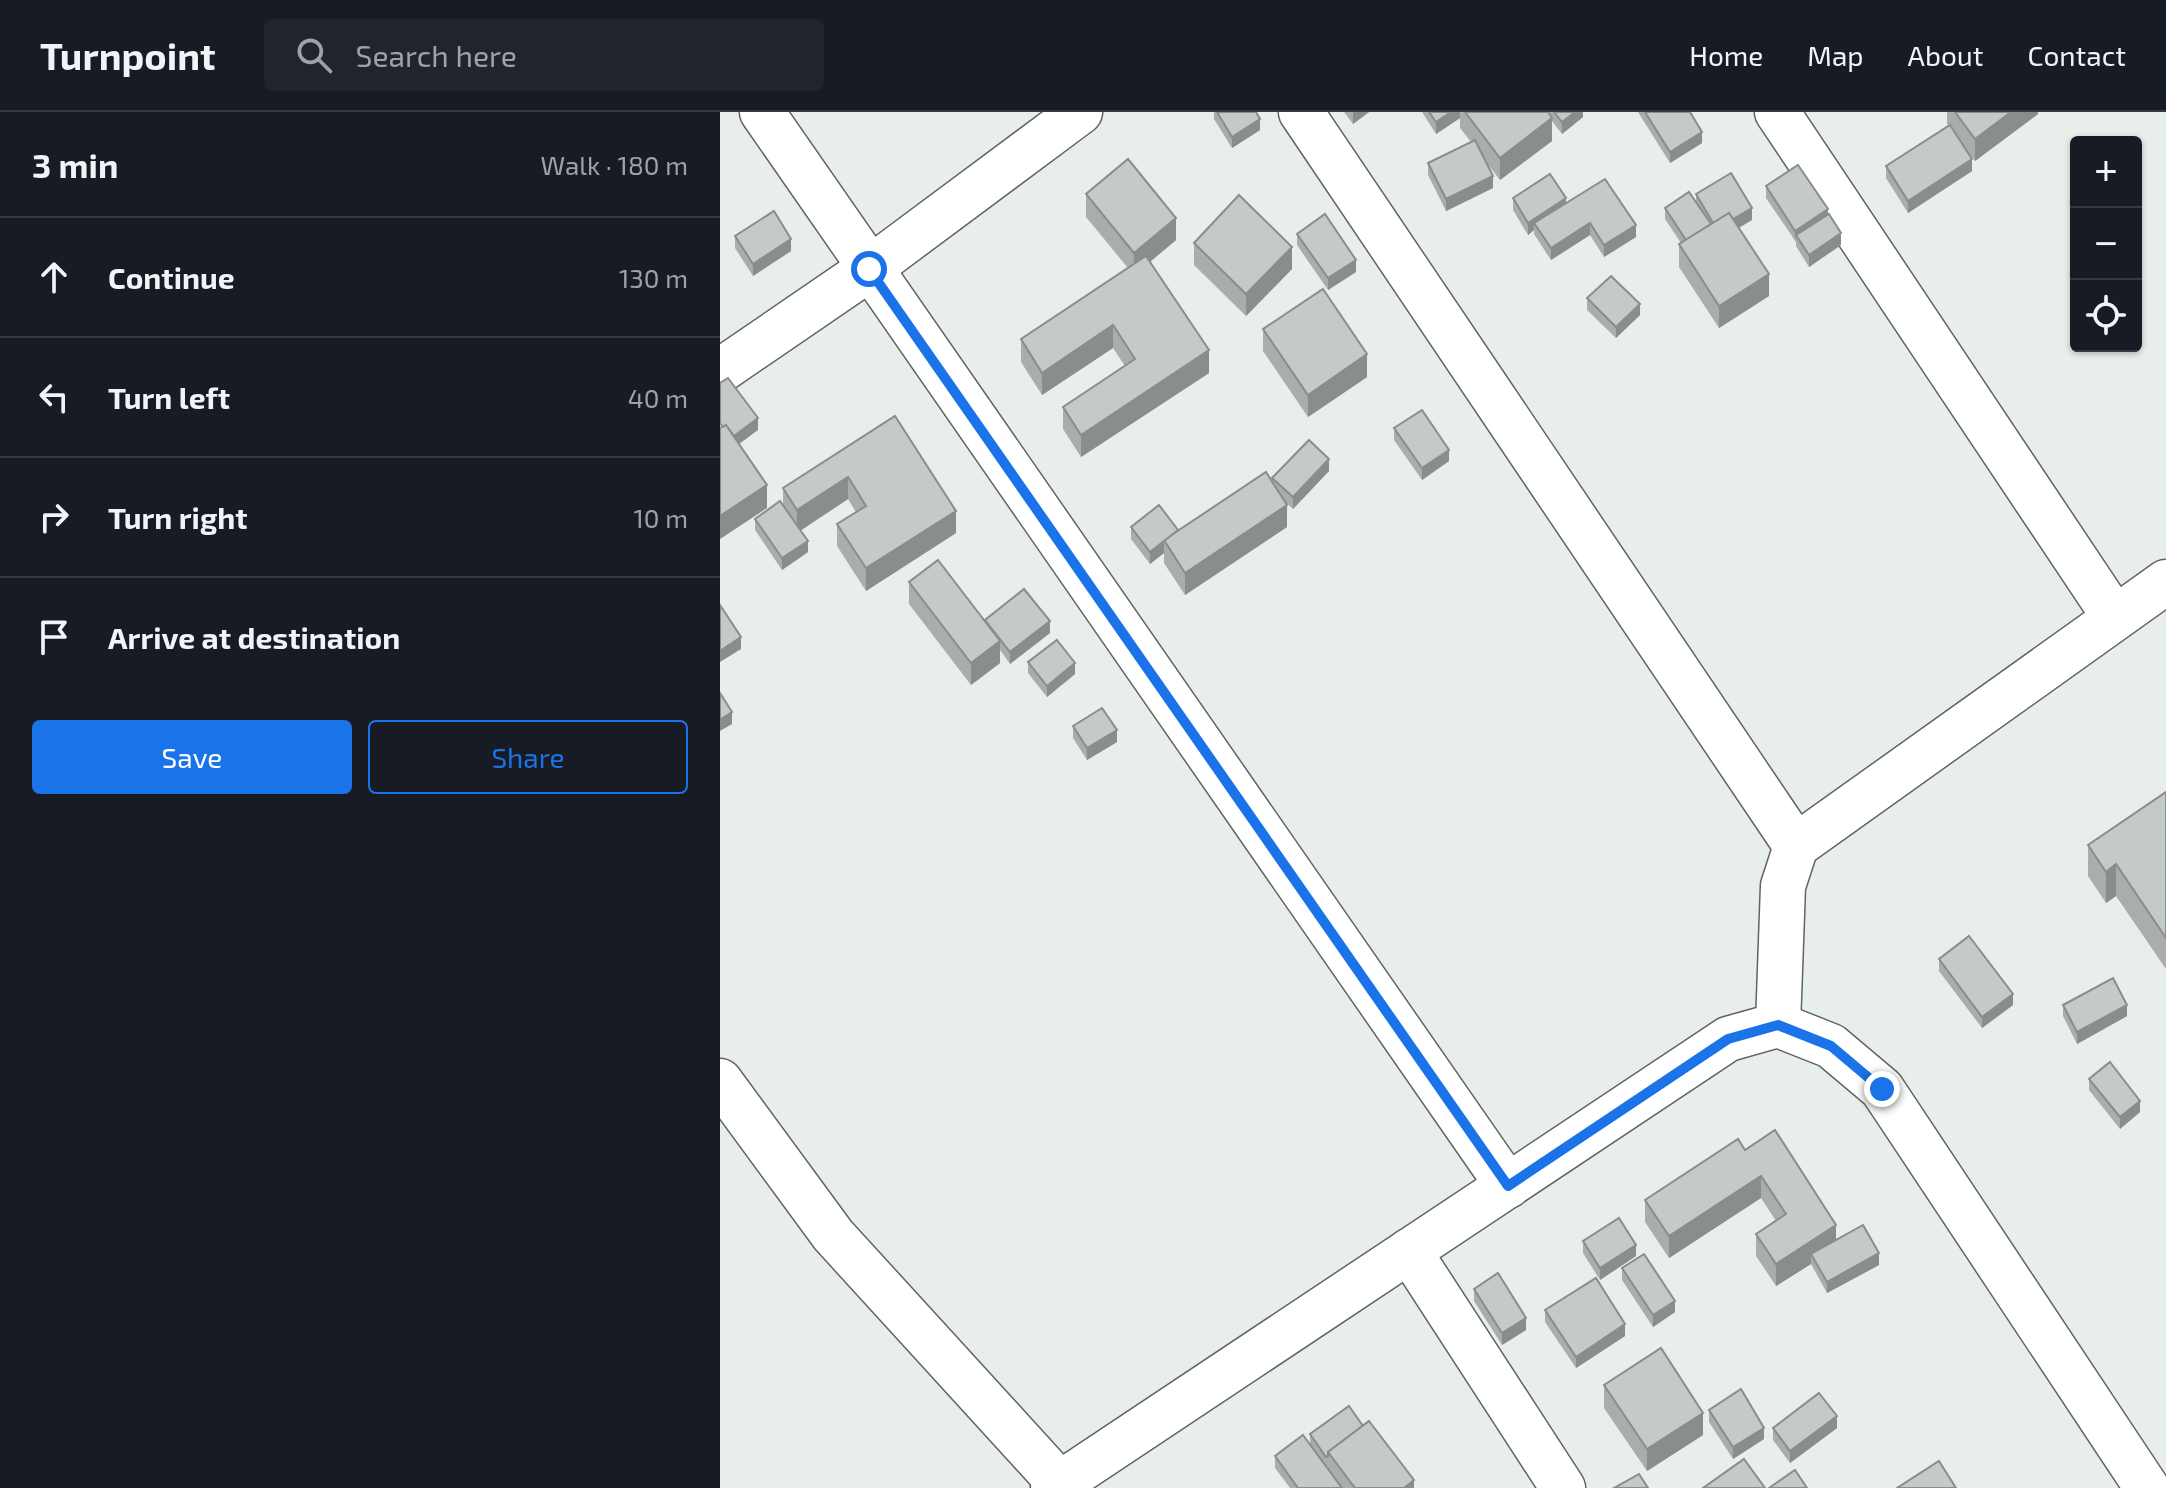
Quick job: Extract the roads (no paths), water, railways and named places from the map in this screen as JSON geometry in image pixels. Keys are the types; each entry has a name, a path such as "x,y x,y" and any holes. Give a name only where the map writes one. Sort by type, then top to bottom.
{"street":[{"path":"762,112 1508,1186"},
{"path":"720,371 869,269 1080,112"},
{"path":"1301,112 1796,846"},
{"path":"1777,112 2115,618"},
{"path":"1778,1025 1783,886 1796,846 2115,618 2162,593"},
{"path":"720,1081 833,1235 1059,1486 1728,1039 1778,1025 1831,1046 1882,1089 2147,1488"},
{"path":"1409,1251 1563,1488"}]}
